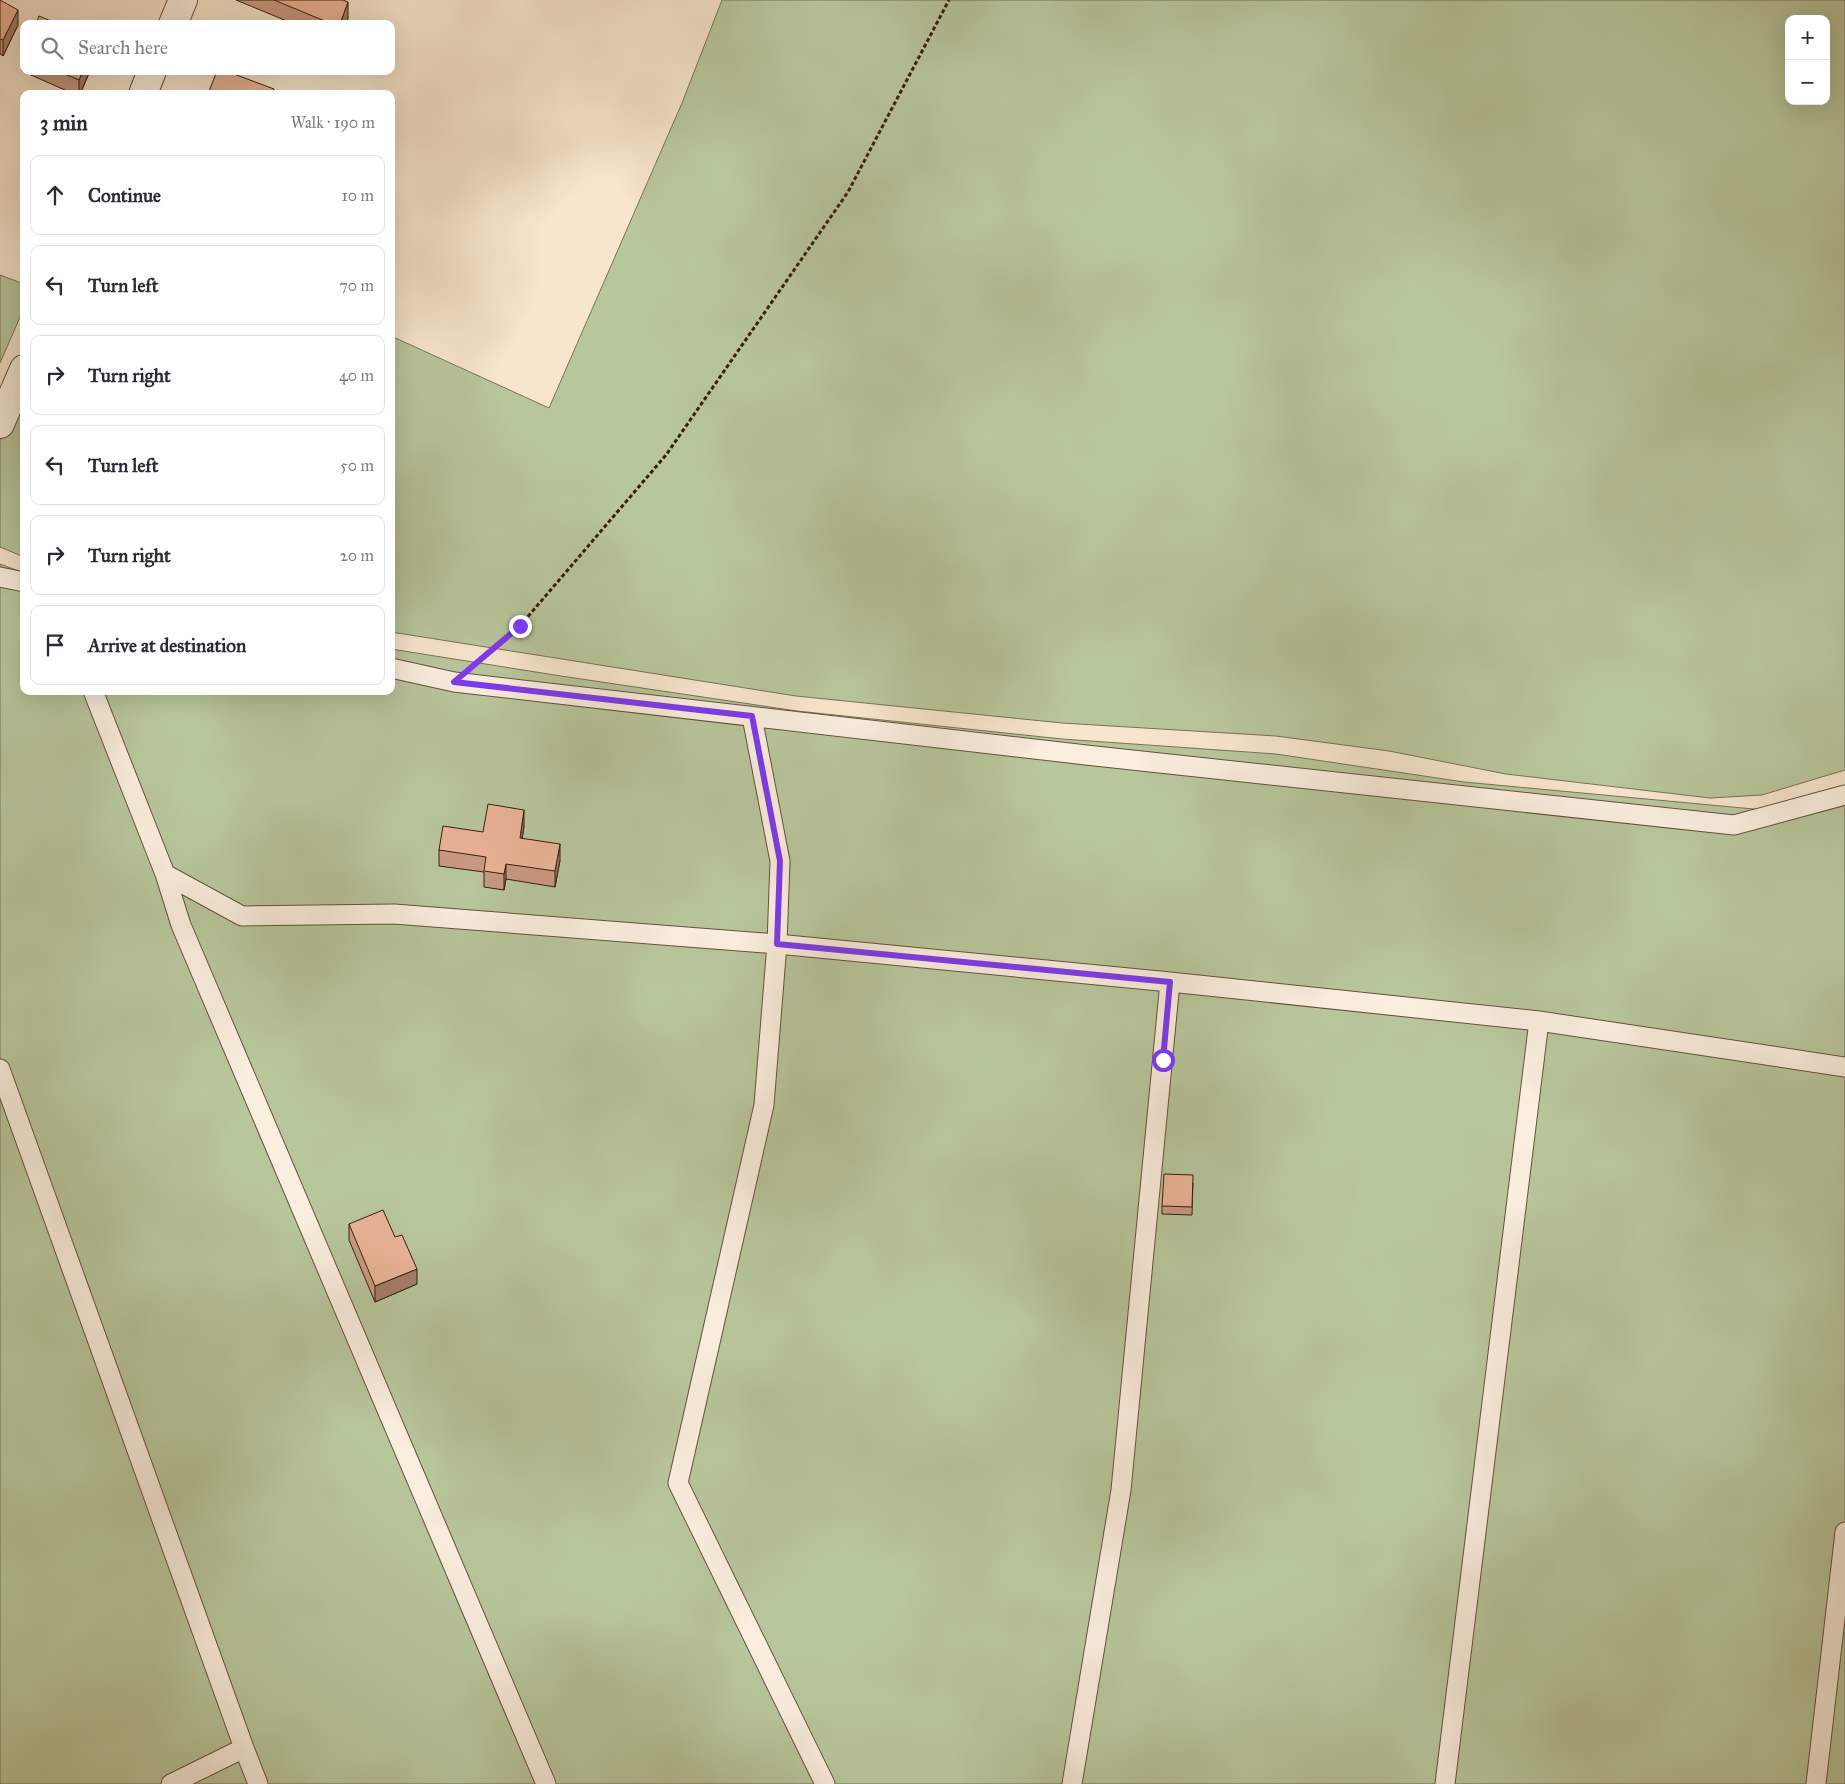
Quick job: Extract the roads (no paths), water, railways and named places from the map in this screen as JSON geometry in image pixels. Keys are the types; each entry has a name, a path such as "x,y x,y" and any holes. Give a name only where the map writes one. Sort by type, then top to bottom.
{"street":[{"path":"175,20 183,0"},
{"path":"145,90 150,75"},
{"path":"0,424 20,378"}],"lane":[{"path":"0,577 20,581"},
{"path":"395,669 454,682 1096,756 1734,825 1845,794"},
{"path":"95,695 165,874 181,925 546,1784"},
{"path":"752,716 780,861 777,944 764,1105 678,1483 825,1784"},
{"path":"165,874 242,916 394,914 777,944 1170,982 1539,1021 1845,1067"},
{"path":"1072,1784 1121,1490 1170,982"},
{"path":"1445,1784 1539,1021"},
{"path":"0,1069 258,1784"},
{"path":"1816,1784 1845,1532"},
{"path":"171,1784 244,1748"}]}
